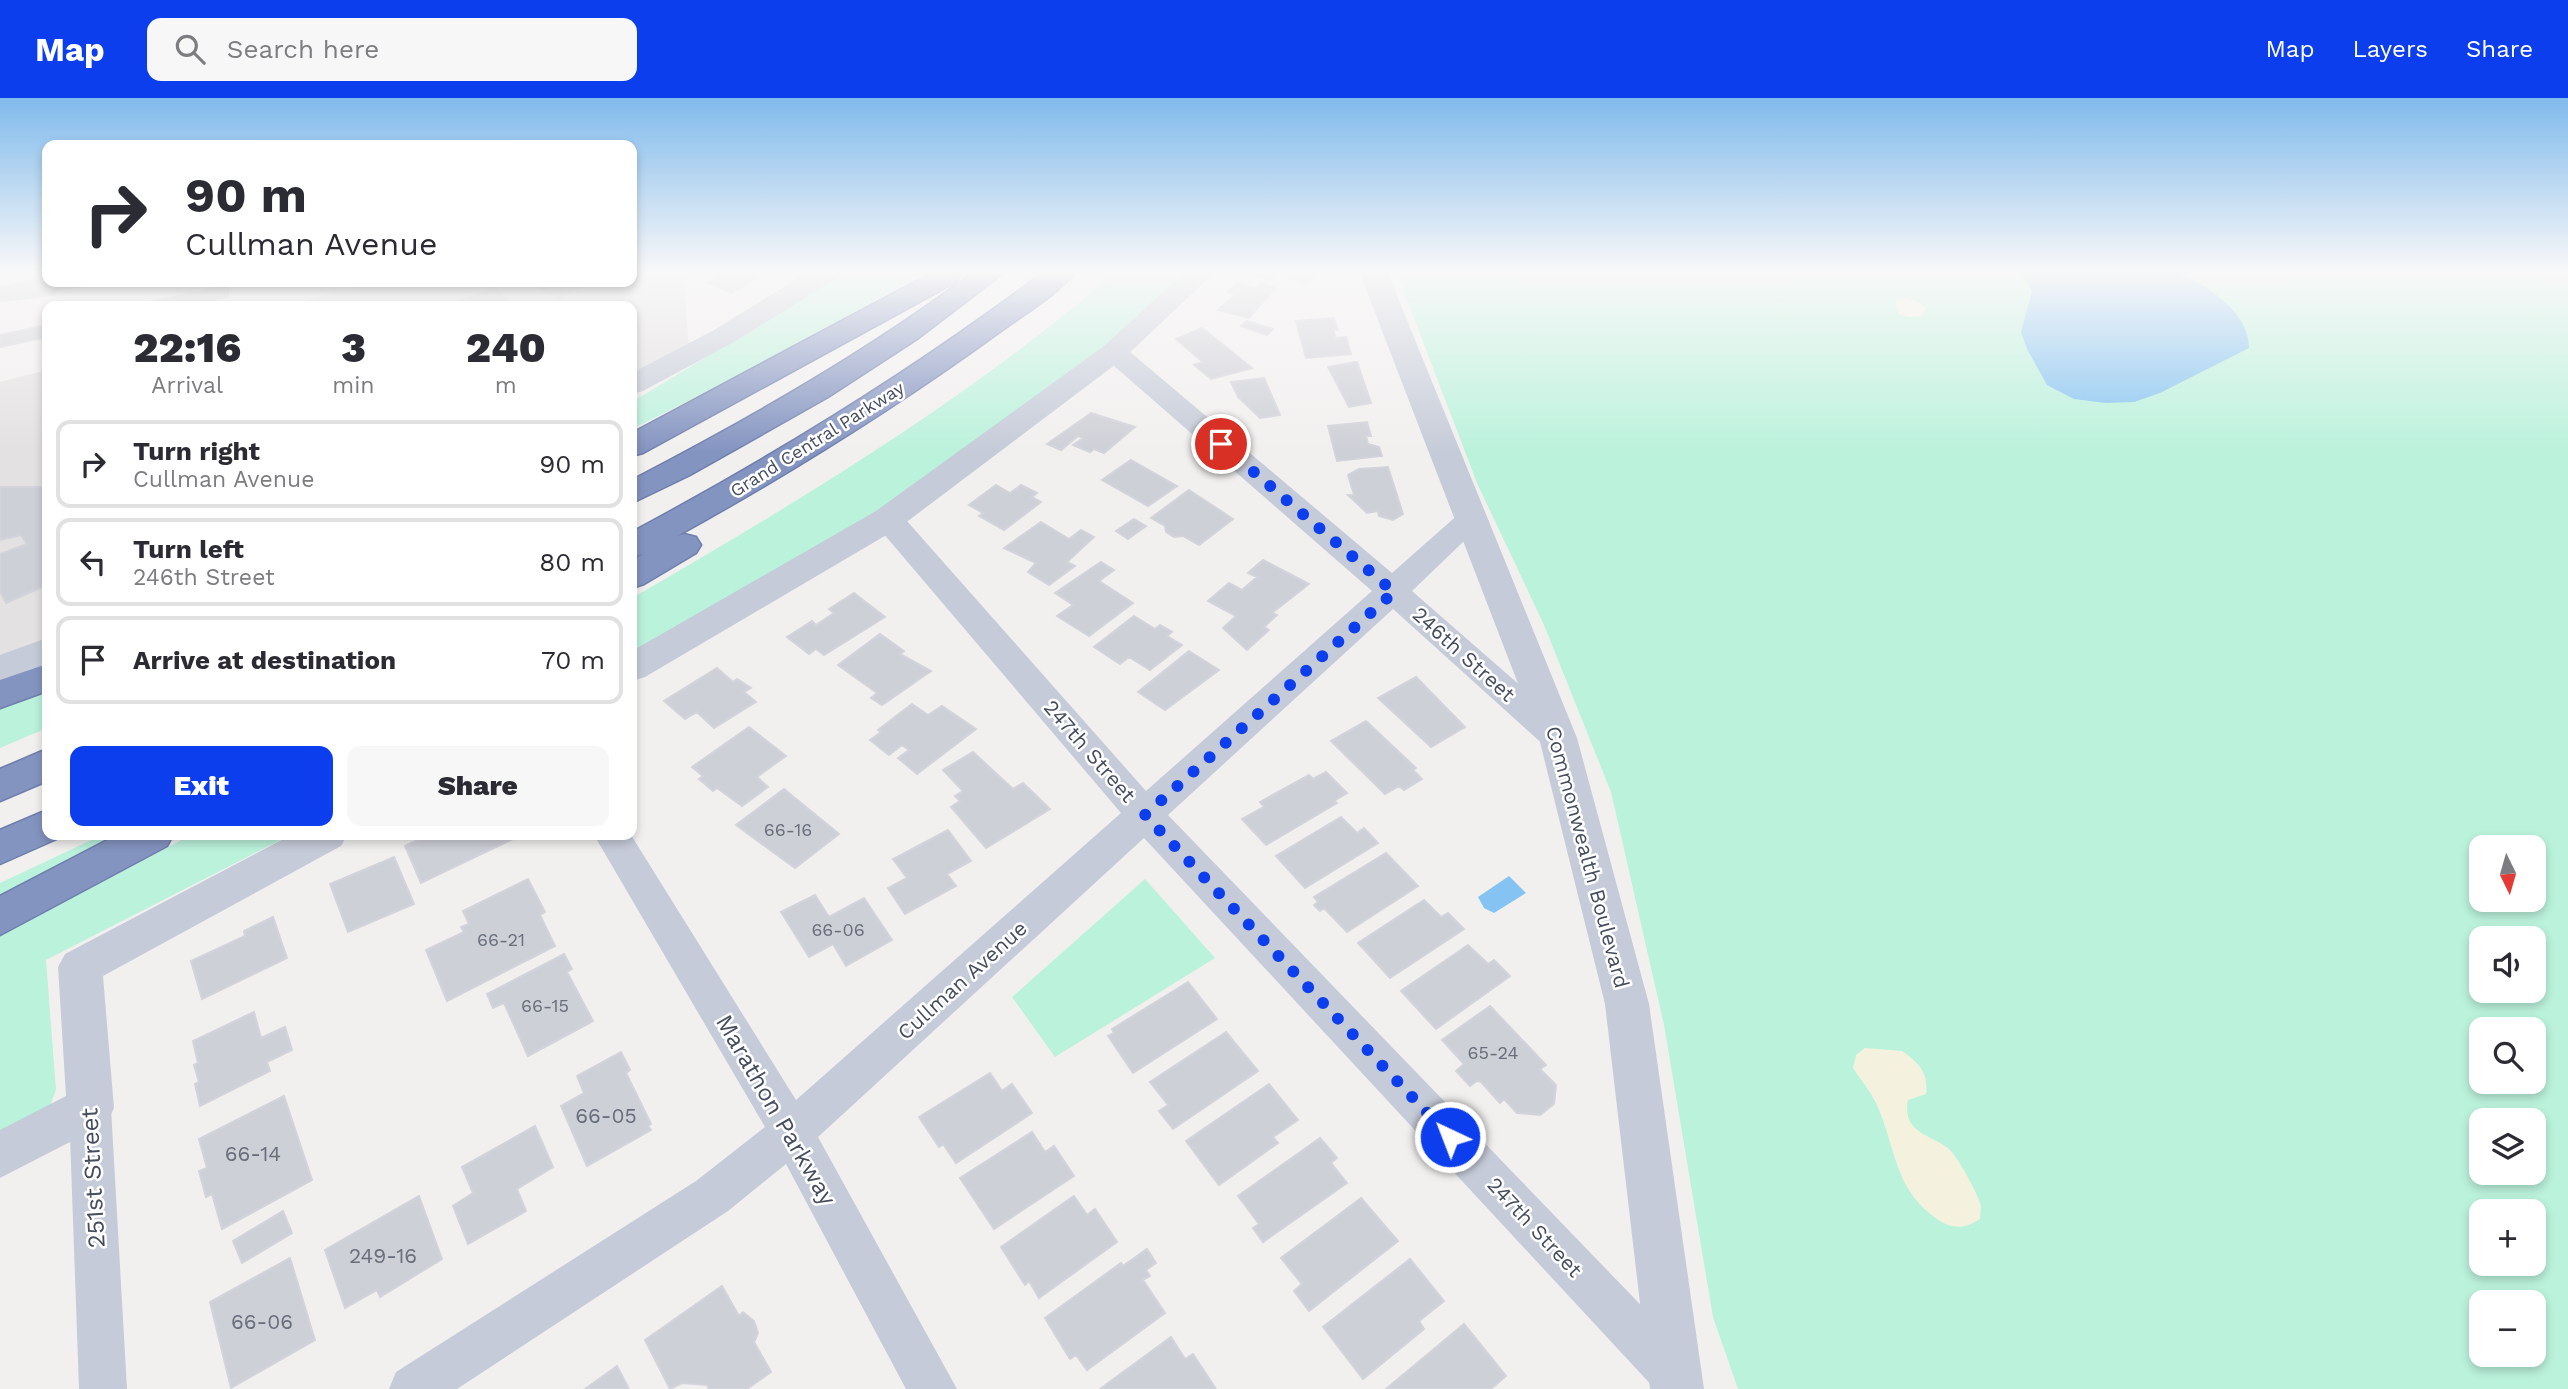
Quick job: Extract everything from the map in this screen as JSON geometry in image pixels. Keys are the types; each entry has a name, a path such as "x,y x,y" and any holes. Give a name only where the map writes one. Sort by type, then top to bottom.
{"highway":[{"path":"637,443 848,331"},
{"name":"Grand Central Parkway","path":"637,489 712,451 859,363 905,331"},
{"name":"Grand Central Parkway","path":"637,543 733,492 882,401 984,331"},
{"path":"637,573 808,467 922,384 987,331"},
{"path":"0,694 42,679"},
{"path":"0,786 42,766"},
{"path":"0,848 42,828"},
{"path":"0,917 144,840"}],"street":[{"path":"637,383 732,331"},
{"path":"637,665 888,519 1114,352 1137,331"},
{"name":"Commonwealth Boulevard","path":"1397,331 1559,738 1627,1004 1676,1382"},
{"name":"246th Street","path":"1114,352 1394,592 1559,738"},
{"name":"247th Street","path":"888,519 1145,815 1676,1382"},
{"name":"Cullman Avenue","path":"413,1389 712,1196 792,1132 1472,519"},
{"path":"0,669 42,653"},
{"name":"251st Street","path":"103,1389 90,1108 80,967 318,840"},
{"name":"Marathon Parkway","path":"615,840 792,1132 933,1389"},
{"path":"0,1155 90,1108"}],"shaded area":[{"path":"637,331 688,331 689,348 637,375"},
{"path":"42,371 42,656 0,674 0,382"}],"green space":[{"path":"749,331 821,331 780,355 637,426 637,399"},
{"path":"1044,331 1124,331 1101,352 880,510 805,558 637,653 637,595 821,485 1003,362"},
{"path":"1419,331 2568,331 2568,1389 1738,1389 1713,1317 1664,1025 1611,792 1544,625 1477,483"},
{"path":"42,691 42,730 0,748 0,707"},
{"path":"91,840 126,840 0,909 0,883"},
{"path":"182,840 280,840 46,960 56,1090 48,1111 0,1139 0,936"},
{"path":"1145,879 1215,958 1055,1057 1012,997"}],"sand":[{"path":"1865,1048 1902,1051 1921,1069 1926,1080 1926,1094 1908,1100 1909,1120 1920,1132 1953,1154 1978,1198 1981,1206 1980,1219 1965,1226 1951,1226 1940,1221 1914,1197 1899,1169 1877,1105 1853,1068 1856,1055"}],"water":[{"path":"2246,331 2249,348 2160,393 2134,402 2106,403 2074,399 2047,385 2027,349 2021,332"},
{"path":"1509,876 1526,893 1494,913 1484,908 1478,897"}],"building":[{"path":"18,331 42,331 42,338 0,347 0,335"},
{"path":"1194,331 1206,331 1252,368 1211,379 1194,365 1203,362 1176,339"},
{"path":"1299,331 1333,331 1336,338 1346,337 1351,354 1306,358"},
{"path":"1357,362 1371,403 1349,407 1328,367"},
{"path":"1264,378 1280,415 1260,418 1238,397 1231,382"},
{"path":"1091,413 1135,427 1104,453 1094,449 1090,452 1073,445 1083,438 1078,436 1061,450 1047,444"},
{"path":"1367,422 1371,436 1366,436 1368,444 1379,447 1382,456 1337,461 1328,426"},
{"path":"1131,460 1177,486 1148,506 1102,480"},
{"path":"1388,467 1403,514 1393,520 1379,516 1378,511 1367,513 1348,495 1354,495 1348,475 1359,469"},
{"path":"996,485 1010,493 1021,485 1037,493 1032,497 1041,502 1004,530 979,516 983,513 969,505"},
{"path":"0,487 42,487 42,587 6,603 0,592 0,554 27,544 21,535 0,540"},
{"path":"1189,490 1233,519 1199,545 1183,536 1174,537 1166,532 1165,526 1151,518"},
{"path":"1134,519 1146,526 1128,539 1116,531"},
{"path":"1041,522 1069,539 1081,530 1094,537 1067,562 1075,566 1049,585 1028,572 1036,563 1004,548"},
{"path":"1263,560 1309,584 1272,613 1277,615 1264,627 1269,630 1247,650 1223,628 1236,616 1208,601 1229,583 1242,590 1257,577 1248,573"},
{"path":"1101,562 1114,570 1099,581 1133,603 1089,636 1057,616 1073,605 1055,593"},
{"path":"854,593 885,617 824,655 816,649 809,654 787,637 812,621 816,625 834,613 829,609"},
{"path":"1134,616 1155,629 1160,625 1172,632 1167,636 1182,645 1150,670 1129,657 1120,664 1094,647"},
{"path":"880,634 904,651 900,654 931,671 882,705 871,698 877,693 838,665"},
{"path":"1189,651 1219,670 1165,710 1138,692"},
{"path":"717,668 733,682 737,679 751,688 744,692 756,702 714,728 697,712 685,719 664,701"},
{"path":"1416,677 1465,727 1431,747 1378,698"},
{"path":"912,704 928,715 942,706 976,729 917,774 898,758 909,750 902,745 889,755 870,740 881,732 878,730"},
{"path":"1366,721 1416,768 1413,770 1422,779 1404,790 1399,786 1385,794 1331,741"},
{"path":"749,727 786,756 757,777 768,787 742,806 717,788 713,791 699,779 703,776 692,767"},
{"path":"973,752 1013,789 1023,783 1050,809 986,848 951,807 960,801 955,796 963,791 943,770"},
{"path":"1326,772 1347,793 1334,801 1337,803 1266,845 1242,819 1264,807 1260,802 1309,775 1313,779"},
{"path":"784,789 839,834 795,868 736,825"},
{"path":"1341,817 1357,833 1364,828 1378,843 1305,888 1276,856"},
{"path":"948,830 971,861 947,874 956,886 905,914 888,888 907,878 893,859"},
{"path":"418,840 511,840 421,883 405,846"},
{"path":"1386,853 1418,886 1347,932 1324,908 1320,911 1314,905 1318,902 1314,897"},
{"path":"394,857 414,904 348,932 330,884"},
{"path":"528,879 545,912 540,915 555,946 447,1001 426,950 464,932 461,927 469,924 463,911"},
{"path":"815,895 829,917 864,898 892,940 846,966 833,944 809,957 781,912"},
{"path":"1424,900 1441,917 1448,913 1464,929 1390,978 1358,943"},
{"path":"273,917 287,958 202,999 191,961 245,936 244,931"},
{"path":"1468,945 1488,964 1494,960 1510,976 1436,1029 1401,991"},
{"path":"564,954 572,969 567,972 593,1021 528,1056 504,1003 493,1008 487,994"},
{"path":"1188,982 1217,1019 1133,1073 1108,1036 1114,1033 1112,1029"},
{"path":"1490,1006 1546,1065 1540,1069 1556,1085 1554,1104 1540,1115 1517,1113 1504,1099 1500,1103 1481,1082 1477,1081 1470,1086 1456,1071 1464,1064 1442,1040"},
{"path":"254,1012 261,1038 285,1027 292,1050 267,1062 270,1071 200,1106 195,1084 199,1082 194,1065 198,1063 193,1041"},
{"path":"1226,1032 1258,1071 1173,1129 1159,1111 1168,1105 1150,1082"},
{"path":"621,1052 630,1070 626,1073 651,1124 648,1126 651,1130 587,1166 561,1106 584,1093 577,1076"},
{"path":"990,1073 1002,1091 1012,1084 1032,1113 956,1163 943,1144 939,1147 919,1117"},
{"path":"1269,1084 1298,1120 1273,1137 1278,1143 1219,1185 1186,1141"},
{"path":"284,1096 312,1180 222,1229 212,1194 206,1197 199,1171 207,1168 199,1139"},
{"path":"535,1126 553,1167 517,1189 526,1211 468,1244 453,1206 473,1193 462,1167"},
{"path":"1032,1132 1045,1152 1054,1146 1074,1176 994,1229 960,1178"},
{"path":"1320,1138 1337,1158 1331,1163 1347,1183 1263,1242 1253,1228 1259,1224 1238,1196"},
{"path":"419,1196 442,1259 380,1297 377,1290 345,1308 325,1250"},
{"path":"1074,1196 1087,1215 1095,1209 1117,1242 1039,1298 1029,1281 1025,1285 1001,1247"},
{"path":"1361,1198 1398,1241 1309,1311 1294,1291 1302,1284 1281,1258"},
{"path":"283,1211 292,1233 242,1263 233,1241"},
{"path":"1147,1249 1156,1263 1146,1270 1150,1276 1143,1280 1165,1313 1087,1370 1076,1355 1070,1359 1045,1318 1121,1263 1123,1266"},
{"path":"290,1258 315,1340 231,1388 210,1302"},
{"path":"1410,1259 1444,1301 1419,1321 1424,1329 1363,1379 1323,1327"},
{"path":"722,1286 739,1316 743,1312 754,1321 758,1333 754,1342 771,1372 747,1389 709,1389 707,1385 682,1383 670,1389 645,1340"},
{"path":"1464,1324 1506,1376 1491,1389 1386,1389"},
{"path":"1171,1337 1185,1359 1193,1354 1216,1389 1100,1389"},
{"path":"617,1366 629,1389 585,1389"}],"route":[{"path":"1221,444 1394,592 1145,815 1450,1137"}]}
